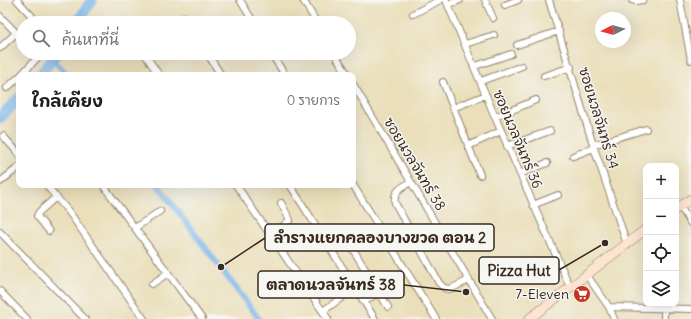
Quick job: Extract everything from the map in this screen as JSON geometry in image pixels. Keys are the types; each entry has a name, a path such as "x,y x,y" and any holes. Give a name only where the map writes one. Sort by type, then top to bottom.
{"main road":[{"path":"679,207 691,198"},
{"path":"530,319 586,274 643,232"}],"street":[{"path":"17,0 32,16"},
{"path":"240,0 250,16"},
{"path":"303,0 313,16"},
{"path":"413,14 440,0"},
{"path":"447,2 460,0"},
{"path":"485,0 493,18"},
{"path":"505,5 518,0"},
{"name":"ซอยนวลจันทร์ 34","path":"549,0 571,67 594,146 627,244"},
{"path":"632,0 636,2 643,0"},
{"path":"679,1 691,60"},
{"name":"ซอยนวลจันทร์ 36","path":"447,2 475,66 494,117 570,287"},
{"path":"0,16 16,33 0,48"},
{"path":"517,45 559,31"},
{"path":"465,44 494,35"},
{"path":"475,66 511,54"},
{"path":"23,72 33,60"},
{"path":"149,60 158,72"},
{"path":"211,60 219,72"},
{"path":"275,60 283,72"},
{"path":"338,60 346,72"},
{"path":"481,81 522,66"},
{"path":"544,76 571,67"},
{"path":"7,88 16,80"},
{"path":"443,82 480,175"},
{"name":"ซอยนวลจันทร์ 38","path":"356,89 492,319"},
{"path":"453,108 486,95"},
{"path":"494,117 536,100"},
{"path":"573,156 594,146 646,129"},
{"path":"468,146 501,131"},
{"path":"507,146 550,131"},
{"path":"3,136 16,151"},
{"path":"520,174 547,163"},
{"path":"0,182 16,170"},
{"path":"411,182 396,192 394,197 395,203 439,283 444,288 450,289 469,280"},
{"path":"49,188 78,225 144,319"},
{"path":"105,188 202,319"},
{"path":"238,188 328,319"},
{"path":"292,188 375,319"},
{"path":"355,188 436,319"},
{"path":"49,231 37,216 39,212 56,196"},
{"path":"533,205 558,196"},
{"path":"271,236 290,220 281,203"},
{"path":"679,209 691,224"},
{"path":"135,228 160,211"},
{"path":"0,232 85,319"},
{"path":"351,246 388,307"},
{"path":"152,284 168,273"},
{"path":"586,274 610,307 614,319"},
{"path":"323,311 355,288"},
{"path":"0,291 26,319"},
{"path":"364,302 379,292"},
{"path":"610,307 691,309"},
{"path":"664,309 664,319"}],"waterway":[{"path":"82,16 92,0"},
{"path":"42,72 52,60"},
{"path":"53,60 65,72"},
{"path":"0,118 16,101"},
{"path":"160,188 259,319"}],"place":[{"name":"Pizza Hut","path":"605,243"},
{"name":"ลำรางแยกคลองบางขวด ตอน 2","path":"221,267"},
{"name":"ตลาดนวลจันทร์ 38","path":"466,292"},
{"name":"7-Eleven","path":"582,294"}]}
